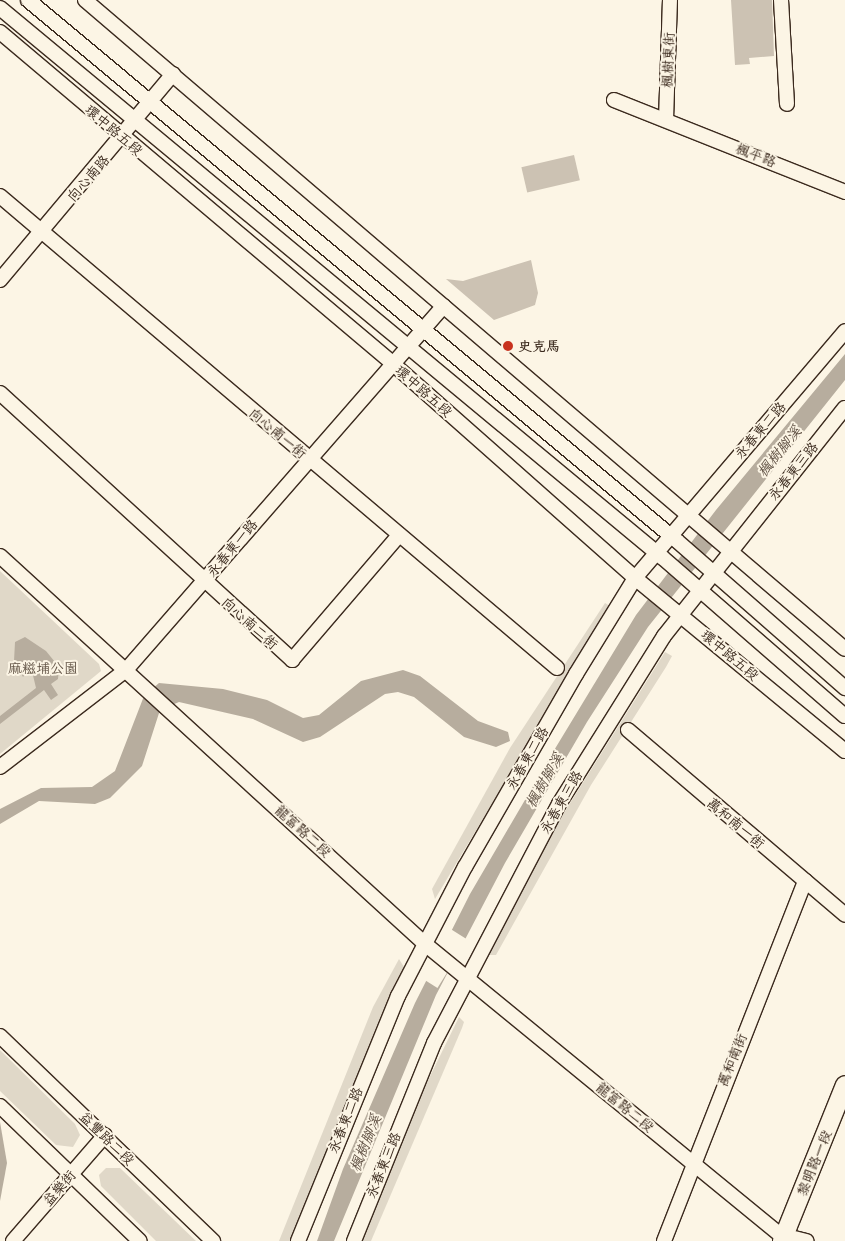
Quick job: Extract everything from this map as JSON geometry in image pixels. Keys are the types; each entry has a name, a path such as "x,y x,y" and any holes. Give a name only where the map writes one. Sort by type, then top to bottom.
{"main road":[{"name":"黎明路一段","path":"785,1239 845,1085"}],"street":[{"path":"28,0 423,327 674,538 711,573 845,688"},
{"path":"85,0 845,649"},
{"name":"楓樹東街","path":"666,120 670,0"},
{"path":"781,0 787,104"},
{"name":"環中路五段","path":"0,8 659,556 845,716"},
{"name":"環中路五段","path":"0,32 391,362 638,580 845,751"},
{"name":"向心南路","path":"0,280 123,137 149,100 173,74"},
{"name":"楓平路","path":"614,100 845,192"},
{"name":"向心南一街","path":"0,196 557,668"},
{"name":"永春東一路","path":"0,767 126,670 391,362 443,306"},
{"name":"永春東二路","path":"298,1241 354,1097 425,944 497,809 638,580 693,518 845,331"},
{"name":"向心南二街","path":"0,393 206,579 292,660 399,534"},
{"name":"永春東三路","path":"354,1241 434,1043 466,978 559,804 679,613 845,408"},
{"path":"0,556 126,670"},
{"name":"龍富路二段","path":"126,670 425,944 785,1239"},
{"name":"萬和南一街","path":"628,730 845,914"},
{"name":"萬和南街","path":"664,1241 805,881"},
{"name":"益豐路二段","path":"0,1036 213,1241"},
{"path":"4,1110 140,1241"},
{"name":"益樂街","path":"13,1241 104,1135"},
{"path":"785,1239 806,1241"}],"green space":[{"name":"麻糍埔公園","path":"0,571 99,664 101,671 0,754"},
{"path":"605,603 610,606 435,899 432,889 510,748"},
{"path":"665,652 672,656 666,667 591,785 496,955 490,955 488,951 557,824"},
{"path":"399,959 404,967 291,1241 279,1241 373,1007"},
{"path":"459,1017 464,1022 462,1028 371,1241 362,1241 416,1105"},
{"path":"0,1050 75,1124 80,1135 73,1147 56,1145 0,1091"},
{"path":"106,1168 120,1168 196,1241 156,1241 101,1186 99,1175"}],"water":[{"name":"楓樹腳溪","path":"845,354 845,380 648,627 587,722 505,863 436,995 334,1241 317,1241 343,1169 415,1003 470,894 553,752 636,615 716,510"},
{"path":"25,637 46,651 59,667 58,679 51,684 58,695 51,700 44,690 0,724 0,716 36,688 31,667 23,677 14,661 15,642"},
{"path":"403,670 420,676 478,721 508,732 510,741 496,747 464,737 414,697 398,692 385,694 320,737 303,742 253,719 179,702 160,710 142,766 110,798 95,804 39,801 0,824 0,809 41,788 92,787 115,771 144,696 159,683 223,689 267,700 303,718 319,715 361,681"},
{"path":"0,1122 7,1163 0,1201"}],"pier":[{"path":"449,928 468,940 437,988 419,976"}],"building":[{"path":"731,0 772,0 774,56 749,58 750,64 735,65"},
{"path":"574,155 580,180 527,192 521,167"},
{"path":"531,260 538,293 535,305 494,320 446,279 463,281"}],"place":[{"name":"史克馬","path":"508,346"}]}
